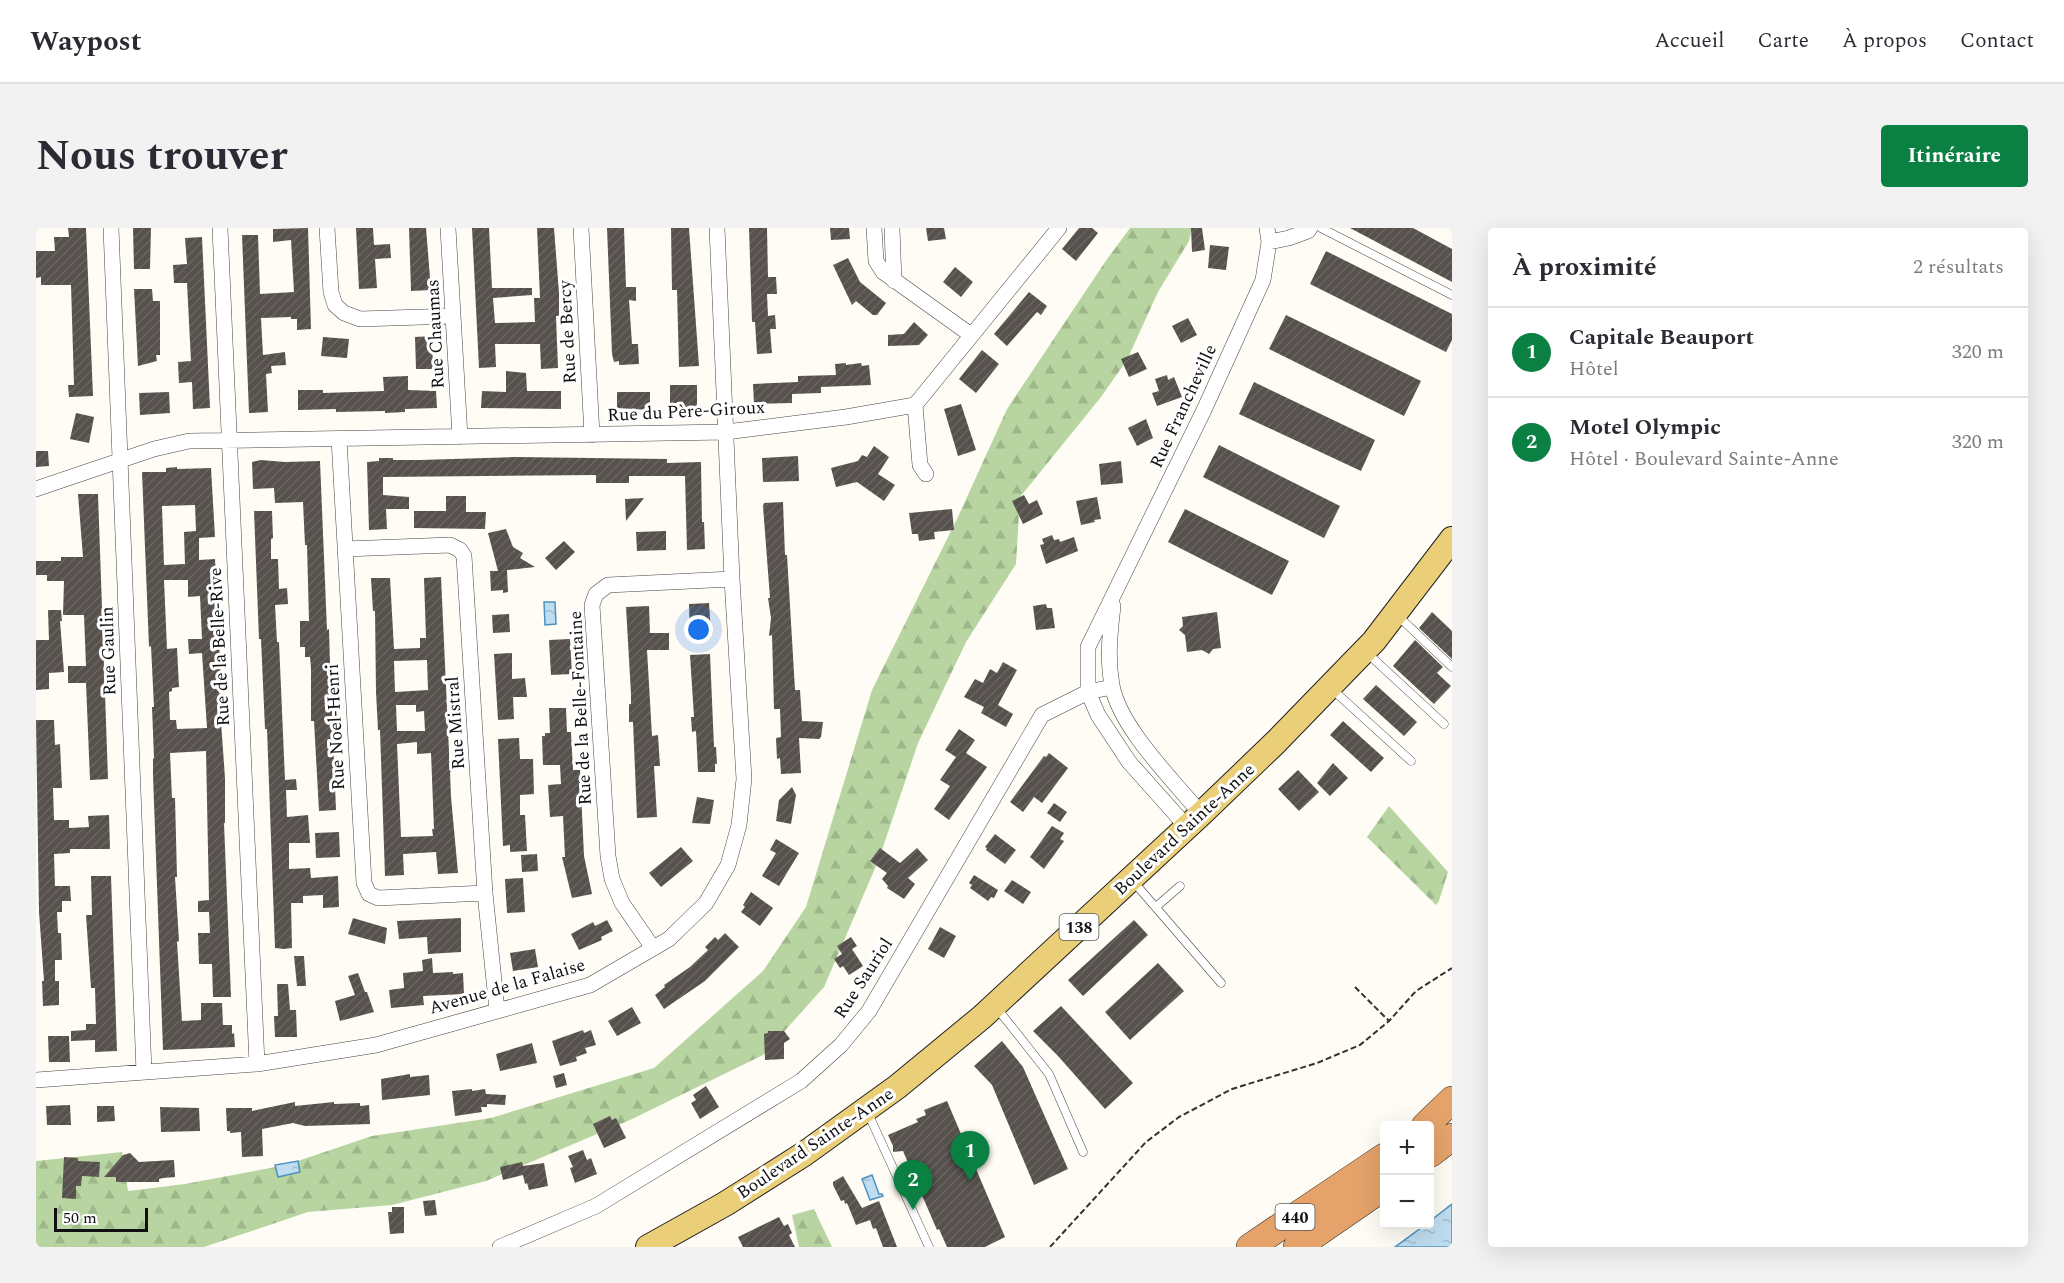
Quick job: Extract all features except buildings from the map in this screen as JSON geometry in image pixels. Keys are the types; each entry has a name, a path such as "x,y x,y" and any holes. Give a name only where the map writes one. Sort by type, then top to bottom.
{"highway":[{"path":"1429,1121 1452,1100"},
{"path":"1434,1151 1452,1137"},
{"name":"440","path":"1250,1247 1380,1159"},
{"path":"1230,1247 1340,1187"},
{"name":"440","path":"1297,1247 1380,1190"}],"main road":[{"name":"Boulevard Sainte-Anne","path":"648,1247 676,1236 804,1154 897,1087 995,1005 1194,821 1365,651 1452,539"}],"street":[{"name":"Rue Gaulin","path":"111,228 144,1072"},
{"name":"Rue de la Belle-Rive","path":"220,228 257,1064"},
{"path":"327,228 331,292 335,305 344,314 360,319 453,316"},
{"name":"Rue Chaumas","path":"448,228 460,437"},
{"name":"Rue de Bercy","path":"581,228 592,435"},
{"name":"Avenue de la Falaise","path":"36,1080 257,1064 376,1045 590,985 669,939 706,903 728,865 739,825 744,779 732,579 717,228"},
{"path":"874,228 876,261 883,272 971,335"},
{"path":"892,228 894,281"},
{"path":"926,474 920,465 915,405 1059,228"},
{"path":"1268,235 1289,237 1308,231 1310,228"},
{"name":"Rue Francheville","path":"1194,821 1129,762 1098,714 1088,692 1088,647 1204,410 1263,280 1268,235"},
{"name":"Rue du Père-Giroux","path":"36,489 154,449 189,441 726,432 846,417 915,405"},
{"name":"Rue Noel-Henri","path":"339,439 364,883 369,894 378,898 486,893"},
{"name":"Rue Mistral","path":"345,549 450,545 460,550 464,556 486,893 497,1010"},
{"name":"Rue de la Belle-Fontaine","path":"652,948 622,903 612,879 607,842 592,605 596,594 608,585 732,579"},
{"name":"Rue Francheville","path":"1114,594 1108,652 1112,687 1128,722 1194,821"},
{"name":"Rue Sauriol","path":"500,1247 596,1206 666,1165 801,1081 841,1045 869,1011 1042,714 1088,692 1112,687"}],"lane":[{"path":"1321,228 1452,295"},
{"path":"1395,613 1452,667"},
{"path":"1365,651 1444,724"},
{"path":"1329,687 1411,761"},
{"path":"1131,879 1221,983"},
{"path":"1155,907 1180,886"},
{"path":"995,1005 1049,1074 1083,1152"},
{"path":"867,1109 929,1247"}],"path":[{"path":"1050,1247 1146,1142 1179,1117 1232,1089 1317,1064 1360,1045 1389,1021 1416,991 1452,968"},
{"path":"1355,987 1389,1021"}],"green space":[{"path":"1130,228 1192,228 1189,241 1158,292 1127,360 1101,397 1020,497 1016,564 966,642 918,743 879,859 824,987 763,1055 630,1120 486,1181 392,1205 308,1212 204,1247 36,1247 36,1161 122,1152 128,1191 185,1184 286,1165 372,1136 491,1118 654,1068 763,971 806,907 872,690 958,517 1007,409"},
{"path":"1389,806 1448,872 1436,905 1367,837"},
{"path":"814,1209 832,1247 799,1247 792,1215"}],"water":[{"path":"544,602 555,602 556,624 545,625"},
{"path":"298,1161 300,1172 278,1177 275,1165"},
{"path":"872,1175 879,1194 883,1196 870,1200 862,1179"},
{"path":"1452,1204 1452,1247 1395,1247 1420,1229 1434,1229 1434,1218"}],"place":[{"name":"Capitale Beauport","path":"970,1181"},
{"name":"Motel Olympic","path":"913,1210"}]}
